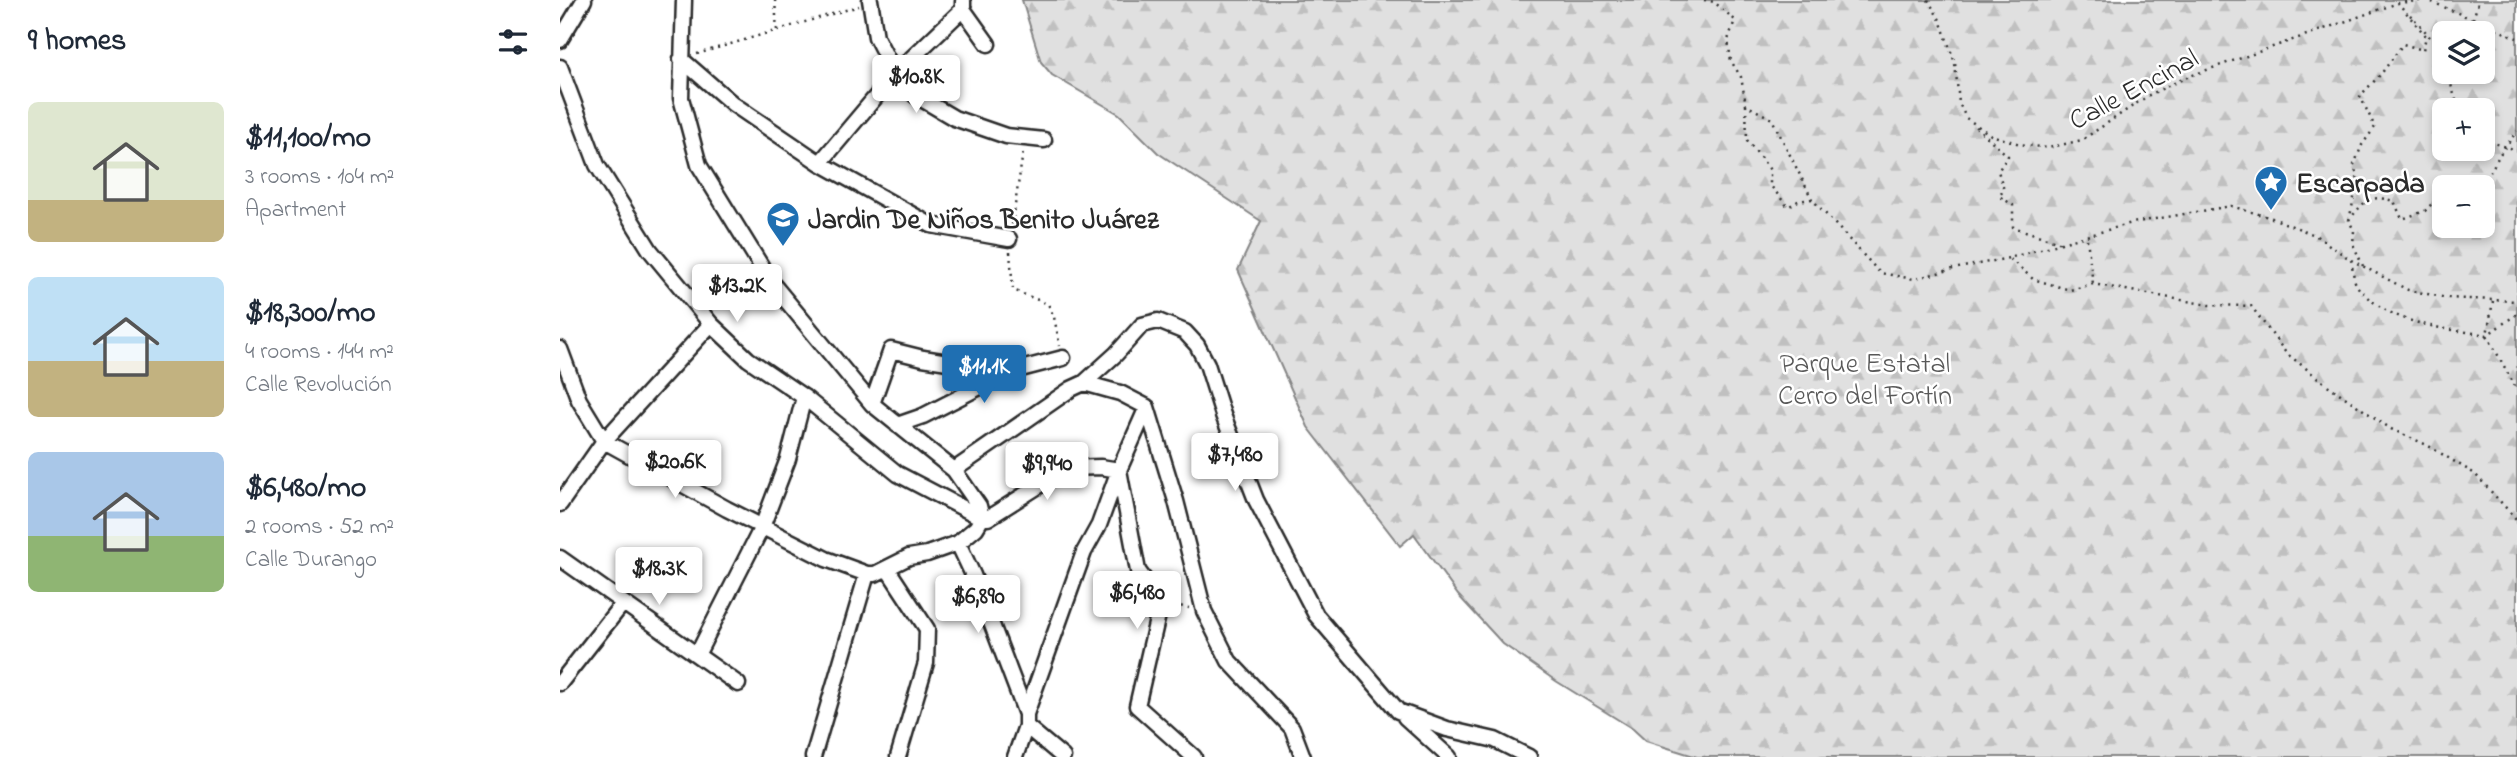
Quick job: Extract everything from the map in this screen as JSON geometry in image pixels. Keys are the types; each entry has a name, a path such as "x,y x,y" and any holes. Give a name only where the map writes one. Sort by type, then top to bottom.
{"street":[{"path":"560,40 584,0"},
{"path":"560,349 579,400 604,441 762,527 827,559 867,574 875,574 909,557 958,543 976,528 982,518 979,506 954,470 872,404 771,282 699,164 681,98 684,0"},
{"path":"870,1 876,37 894,74 915,94 954,118 1006,136 1044,140"},
{"path":"820,163 894,74 963,4 988,44"},
{"path":"681,59 733,104 820,163 931,225 1009,239"},
{"path":"560,67 603,174 650,250 711,324 748,359 804,397 898,474 982,518 995,515 1067,468 1101,467 1119,470"},
{"path":"954,470 1084,383 1116,355 1142,325 1158,321 1185,332 1197,345 1207,365 1256,500 1316,615 1398,711 1449,757"},
{"path":"560,504 604,441 711,324"},
{"path":"872,404 891,350 1009,372"},
{"path":"897,425 923,416 1009,372 1063,358"},
{"path":"1084,383 1119,393 1147,407 1176,502 1204,611 1229,661 1292,727 1299,756"},
{"path":"697,655 762,527 789,459 804,397"},
{"path":"1015,757 1084,552 1100,525 1119,470 1147,407"},
{"path":"1119,470 1138,571 1161,602 1137,706 1194,757"},
{"path":"958,543 974,575 1026,720 1063,757"},
{"path":"560,558 738,684"},
{"path":"887,569 927,629 926,663 898,757"},
{"path":"813,757 867,574"},
{"path":"560,683 623,603"},
{"path":"1398,711 1447,729 1495,740 1529,757"}],"path":[{"path":"775,0 777,31"},
{"path":"1704,0 1714,2 1735,20 1728,40 1731,61 1741,77 1746,105 1747,140 1770,170 1770,185 1788,208 1798,201 1812,199"},
{"path":"1928,0 1940,20 1955,63 1959,103 1966,118 2008,156 1998,171 2004,190 1998,196 2013,205 2013,228 2064,244"},
{"path":"2473,19 2479,0"},
{"path":"681,59 870,1"},
{"name":"Calle Encinal","path":"1966,118 1991,135 2020,144 2048,148 2082,140 2149,95 2187,77 2398,3 2427,1 2516,38"},
{"path":"2398,3 2421,25 2432,42"},
{"path":"2363,266 2353,244 2354,231 2349,220 2358,181 2354,165 2362,145 2375,127 2360,96 2381,74 2403,44 2423,50 2426,36 2398,3"},
{"path":"1746,105 1772,119 1812,199 1880,273 1914,279 2064,244 2132,223 2231,206 2315,235 2351,260 2408,290 2447,298 2517,301"},
{"path":"2489,175 2504,147 2517,131"},
{"path":"1025,138 1009,239 1013,290 1048,304 1054,317 1063,358"},
{"path":"2495,144 2517,150"},
{"path":"2349,220 2365,201 2378,197 2394,201 2402,219 2425,211 2432,204"},
{"path":"2087,238 2094,284"},
{"path":"2009,258 2034,279 2070,290 2094,284 2210,305 2251,306 2286,353 2391,429 2427,445 2475,474 2517,520"},
{"path":"2351,260 2356,285 2376,303 2404,320 2487,335 2517,314"},
{"path":"2493,301 2487,335 2517,390"},
{"path":"1161,602 1204,611"}],"green space":[{"name":"Parque Estatal Cerro del Fortín","path":"1022,0 2517,0 2517,757 1697,757 1646,741 1633,729 1503,644 1458,595 1414,534 1400,546 1308,427 1238,270 1261,221 1158,153 1119,114 1052,75 1041,62"}],"place":[{"name":"Escarpada","path":"2271,212"},
{"name":"Jardin De Niños Benito Juárez","path":"783,248"}]}
